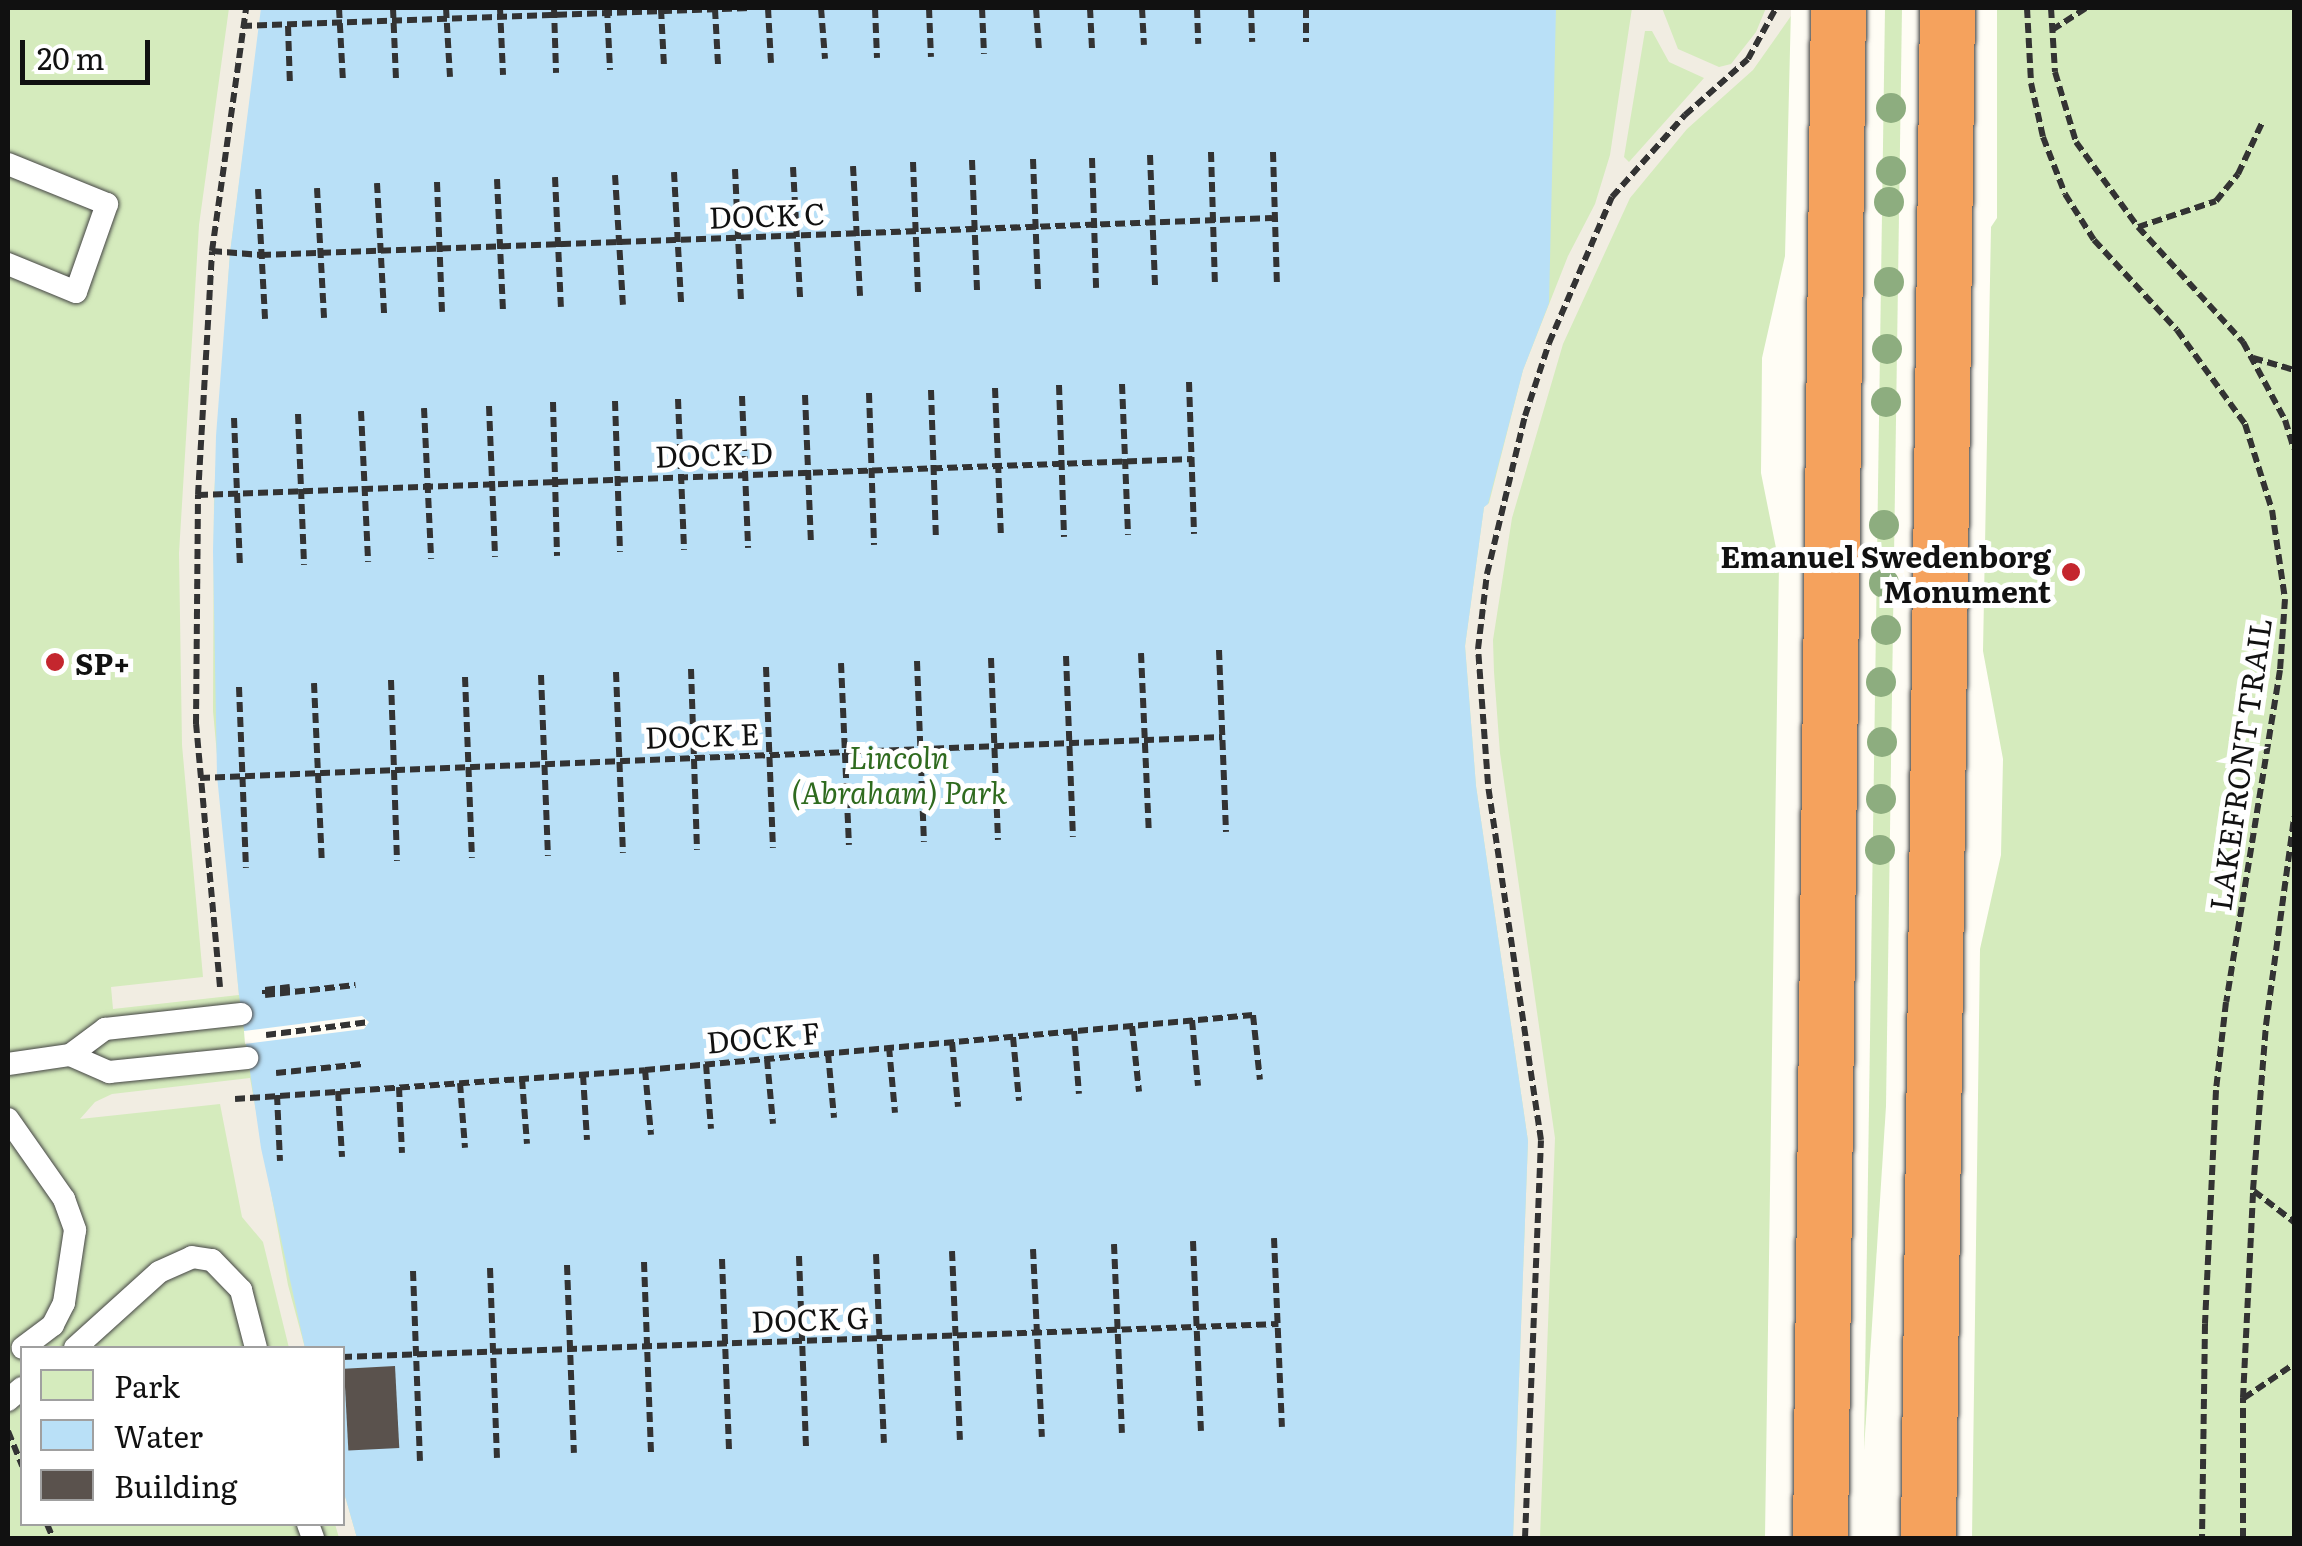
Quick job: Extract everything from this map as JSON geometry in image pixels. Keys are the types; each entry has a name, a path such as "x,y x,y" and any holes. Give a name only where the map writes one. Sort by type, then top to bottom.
{"highway":[{"path":"1820,1538 1838,8"},
{"path":"1928,1538 1947,8"}],"lane":[{"path":"8,164 107,204 76,292 8,264"},
{"path":"8,1064 70,1055 105,1029 247,1006"},
{"path":"70,1055 110,1072 247,1058"},
{"path":"8,1119 64,1200 75,1230 68,1284 54,1325 27,1346"},
{"path":"76,1346 159,1272 192,1257 212,1260 241,1290 255,1346"},
{"path":"54,1325 72,1346"}],"path":[{"path":"201,990 220,988 200,778 198,495 212,251 246,8"},
{"path":"339,8 343,83"},
{"path":"393,8 396,80"},
{"path":"446,8 450,78"},
{"path":"500,8 503,75"},
{"path":"715,8 718,65"},
{"path":"242,26 257,29 554,12 751,8"},
{"path":"768,8 771,63"},
{"path":"822,8 824,60"},
{"path":"875,8 877,58"},
{"path":"929,8 931,56"},
{"path":"982,8 984,54"},
{"path":"1036,8 1039,51"},
{"path":"1090,8 1092,48"},
{"path":"1142,8 1144,45"},
{"path":"1197,8 1198,44"},
{"path":"1250,8 1252,42"},
{"path":"1306,8 1306,42"},
{"path":"1525,1538 1541,1140 1488,784 1478,649 1488,574 1530,398 1549,343 1612,197 1685,115 1748,60 1776,8"},
{"name":"LAKEFRONT TRAIL","path":"2027,8 2031,83 2043,136 2064,194 2094,240 2176,330 2245,424 2272,510 2285,599 2280,670 2226,1002 2216,1090 2205,1324 2202,1538"},
{"path":"2051,8 2062,104 2076,142 2138,228 2243,342 2294,449"},
{"path":"2051,30 2086,8"},
{"path":"661,9 664,67"},
{"path":"607,10 610,70"},
{"path":"554,12 556,73"},
{"path":"288,26 290,86"},
{"path":"2138,228 2216,201 2238,174 2262,123"},
{"path":"1210,152 1215,284"},
{"path":"1272,152 1277,284"},
{"path":"1150,154 1154,287"},
{"path":"1092,158 1096,288"},
{"path":"1033,159 1038,291"},
{"path":"972,160 977,293"},
{"path":"914,162 918,295"},
{"path":"853,166 860,296"},
{"path":"793,167 800,298"},
{"path":"734,169 740,301"},
{"path":"674,172 681,303"},
{"path":"615,175 622,304"},
{"path":"555,177 561,308"},
{"path":"497,179 502,310"},
{"path":"437,182 442,312"},
{"path":"377,184 384,314"},
{"path":"258,188 264,319"},
{"path":"317,188 324,318"},
{"name":"DOCK C","path":"212,251 261,255 1275,218"},
{"path":"2252,358 2294,370"},
{"path":"1188,382 1194,534"},
{"path":"1122,384 1128,535"},
{"path":"1059,385 1064,537"},
{"path":"995,388 1000,538"},
{"path":"931,390 936,540"},
{"path":"869,392 874,545"},
{"path":"805,395 811,546"},
{"path":"742,396 748,548"},
{"path":"678,399 684,550"},
{"path":"615,400 620,552"},
{"path":"552,402 558,556"},
{"path":"488,406 495,557"},
{"path":"424,408 432,559"},
{"path":"361,411 368,562"},
{"path":"298,414 304,565"},
{"path":"234,418 240,567"},
{"name":"DOCK D","path":"198,495 1192,459"},
{"path":"1219,650 1226,832"},
{"path":"1141,653 1149,833"},
{"path":"1066,656 1073,837"},
{"path":"992,658 998,840"},
{"path":"916,661 924,842"},
{"path":"841,663 849,845"},
{"path":"766,666 773,848"},
{"path":"691,670 698,850"},
{"path":"616,672 623,853"},
{"path":"541,675 548,856"},
{"path":"466,678 472,858"},
{"path":"390,680 397,861"},
{"path":"314,683 322,863"},
{"path":"239,687 246,868"},
{"name":"DOCK E","path":"200,778 242,773 1222,737"},
{"name":"LAKEFRONT TRAIL","path":"2243,1538 2243,1398 2253,1190 2266,1025 2294,817"},
{"path":"247,1006 266,996 355,984"},
{"path":"266,996 265,990 290,988"},
{"name":"DOCK F","path":"236,1099 645,1070 1252,1015 1260,1080"},
{"path":"1192,1020 1198,1086"},
{"path":"262,1035 369,1022"},
{"path":"1132,1026 1139,1092"},
{"path":"1074,1031 1079,1094"},
{"path":"1013,1036 1019,1102"},
{"path":"952,1042 958,1107"},
{"path":"889,1047 895,1113"},
{"path":"828,1053 834,1118"},
{"path":"768,1059 774,1124"},
{"path":"269,1074 363,1064"},
{"path":"706,1064 712,1129"},
{"path":"645,1070 650,1135"},
{"path":"583,1075 587,1140"},
{"path":"522,1079 527,1144"},
{"path":"460,1084 465,1148"},
{"path":"399,1087 402,1153"},
{"path":"338,1091 342,1157"},
{"path":"277,1095 280,1160"},
{"path":"2253,1190 2294,1222"},
{"path":"1274,1238 1282,1427"},
{"path":"1193,1241 1201,1431"},
{"path":"1114,1244 1122,1433"},
{"path":"1034,1248 1042,1438"},
{"path":"952,1251 960,1440"},
{"path":"876,1254 884,1443"},
{"path":"799,1256 806,1448"},
{"path":"722,1259 729,1450"},
{"path":"644,1262 650,1452"},
{"path":"567,1265 574,1453"},
{"path":"490,1268 497,1458"},
{"path":"413,1271 420,1461"},
{"name":"DOCK G","path":"345,1358 1278,1324"},
{"path":"2243,1398 2294,1364"},
{"path":"8,1430 20,1461"}],"green space":[{"name":"Lincoln (Abraham) Park","path":"8,8 1791,8 1785,256 1762,358 1761,473 1779,563 1765,1538 8,1538"},
{"path":"1885,8 1902,8 1886,1106 1864,1450"},
{"path":"1997,8 2294,8 2294,1538 1972,1538 1980,949 2001,855 2003,759 1983,651 1991,227 1997,218"}],"shaded area":[{"path":"229,8 262,8 230,253 214,496 213,711 239,995 113,1009 111,987 203,977 182,745 179,553 199,225"},
{"path":"1632,8 1662,8 1678,49 1719,67 1731,64 1756,32 1766,8 1791,8 1791,16 1753,70 1687,129 1630,198 1563,344 1512,518 1493,640 1494,672 1500,753 1555,1138 1540,1538 1513,1538 1528,1141 1476,786 1465,646 1484,507 1489,503 1523,370 1568,256 1595,204 1610,155","holes":["1645,31 1652,31 1669,62 1704,78 1629,162 1624,157"]},
{"path":"250,1078 288,1285 304,1346 289,1346 263,1242 242,1217 220,1104 80,1119 95,1102 112,1094"},
{"path":"345,1496 357,1538 339,1538 336,1526 345,1526"}],"water":[{"name":"Lincoln (Abraham) Park","path":"261,8 1556,8 1549,303 1523,370 1488,504 1484,507 1465,646 1476,786 1528,1141 1513,1538 357,1538 345,1496 345,1346 305,1346 261,1148 239,995 217,776 213,551 216,436 230,253"}],"pier":[{"path":"362,1016 369,1022 364,1029 245,1044 244,1031"}],"building":[{"path":"395,1366 399,1448 348,1451 345,1369"}],"place":[{"name":"Emanuel Swedenborg Monument","path":"2071,572"},
{"name":"SP+","path":"55,662"}]}
